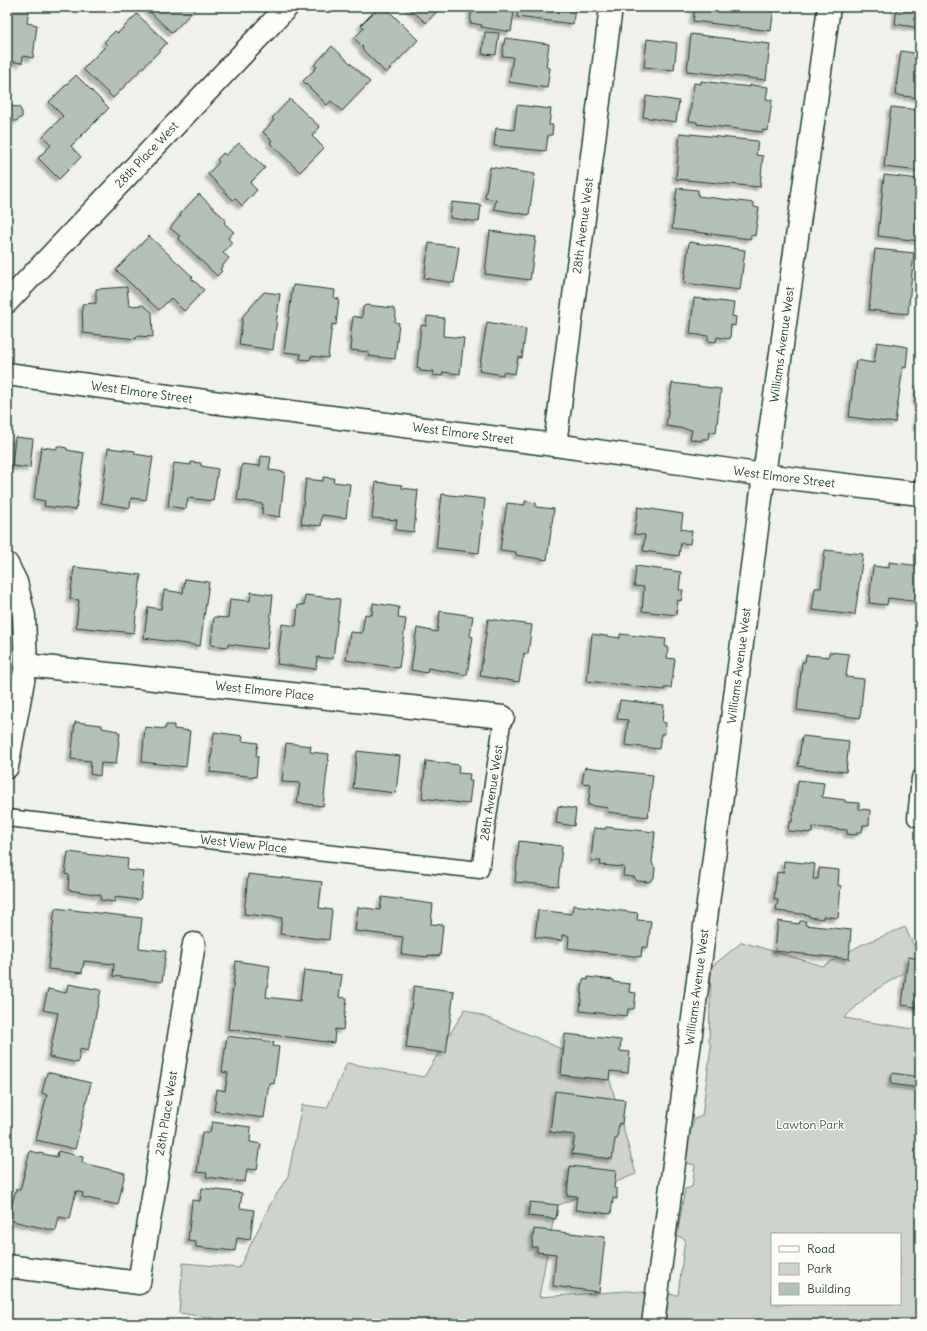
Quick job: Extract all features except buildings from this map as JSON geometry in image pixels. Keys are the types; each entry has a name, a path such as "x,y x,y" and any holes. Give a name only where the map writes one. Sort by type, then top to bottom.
{"street":[{"name":"28th Place West","path":"7,302 287,7"},
{"name":"28th Avenue West","path":"555,445 611,7"},
{"name":"Williams Avenue West","path":"653,1324 764,475 829,7"},
{"name":"West Elmore Street","path":"7,374 212,402 555,445 764,475 920,494"},
{"path":"7,564 16,582 24,616 26,665 7,767"},
{"name":"West Elmore Place","path":"26,665 503,717"},
{"name":"28th Place West","path":"7,1266 139,1282 194,944"}],"lane":[{"name":"28th Avenue West","path":"480,870 503,717"},
{"path":"916,818 920,778"},
{"name":"West View Place","path":"7,818 480,870"}],"green space":[{"name":"Lawton Park","path":"905,927 920,959 920,963 872,992 844,1018 920,1030 920,1324 211,1324 214,1318 179,1313 183,1263 239,1268 270,1205 288,1176 302,1105 327,1108 347,1063 424,1077 465,1009 535,1037 607,1070 636,1174 556,1206 539,1297 627,1291 678,1295 685,1239 677,1236 685,1189 692,1187 695,1165 682,1162 694,1119 702,1116 711,1046 709,1042 711,967 742,942 823,966 861,945"}]}
